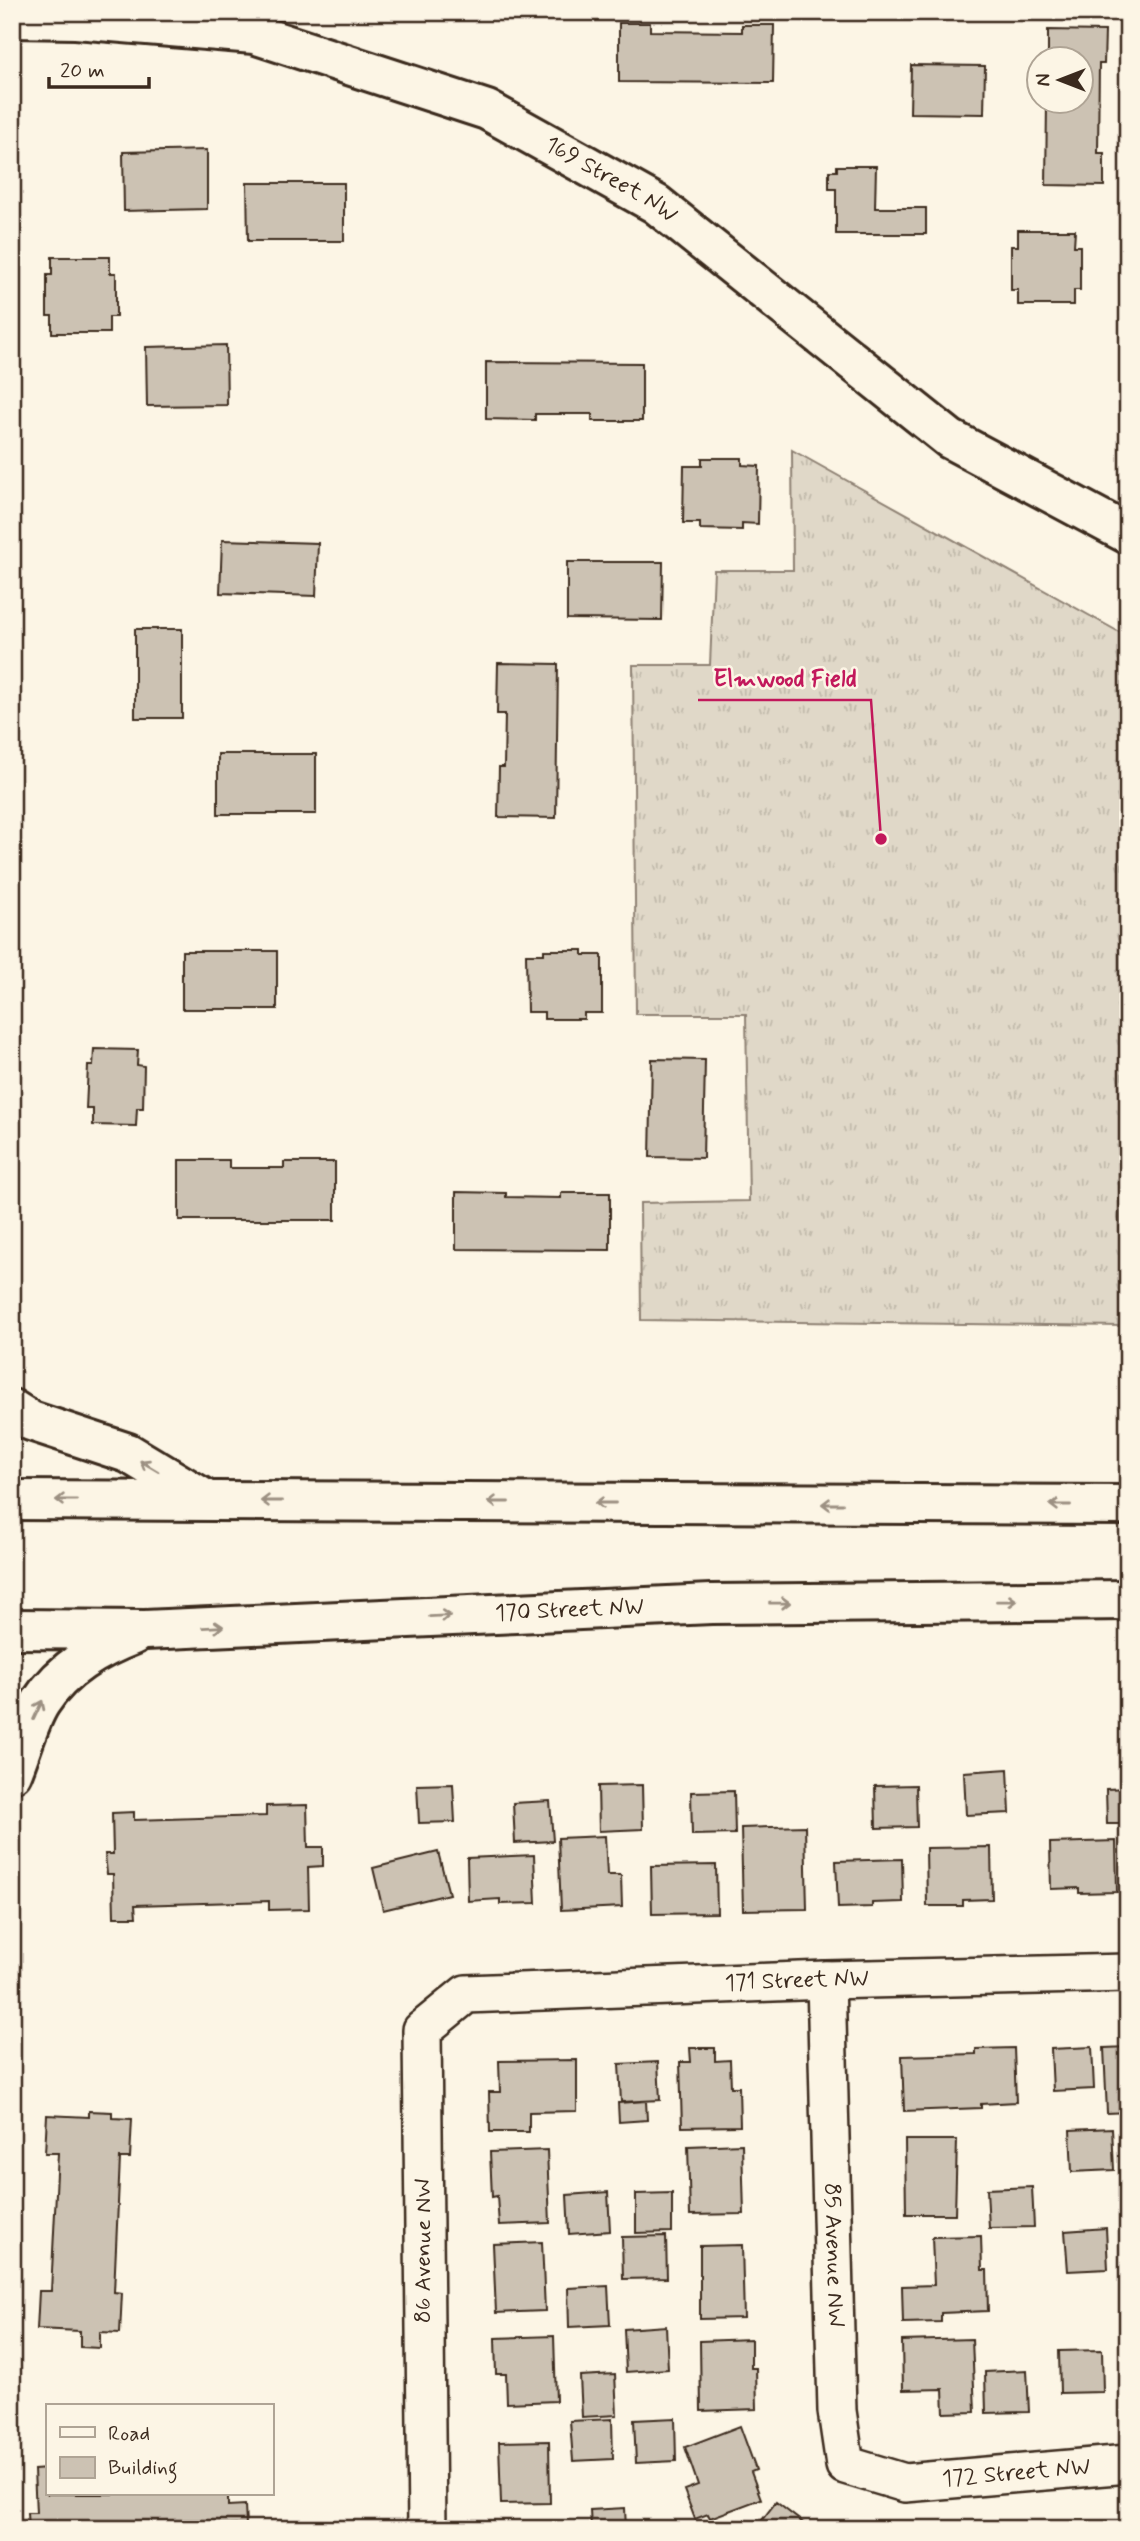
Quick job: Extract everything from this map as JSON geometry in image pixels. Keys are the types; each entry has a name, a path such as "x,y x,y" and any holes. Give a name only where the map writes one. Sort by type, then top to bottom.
{"main road":[{"name":"169 Street NW","path":"12,18 76,19 254,34 487,110 656,204 950,439 1128,534"},
{"path":"12,1409 31,1420 128,1453 208,1501"},
{"path":"12,1500 1128,1505"},
{"name":"170 Street NW","path":"12,1629 145,1630 711,1604 1128,1600"},
{"path":"12,1773 40,1703 65,1674 100,1648 145,1630"}],"street":[{"name":"171 Street NW","path":"466,1994 826,1980 1128,1973"},
{"name":"85 Avenue NW","path":"826,1980 836,2411 845,2465 905,2483"},
{"name":"86 Avenue NW","path":"427,2529 422,2030 466,1994"},
{"name":"172 Street NW","path":"905,2483 1128,2464"}],"green space":[{"path":"792,450 1128,637 1128,1167 1119,1168 1123,1326 641,1320 640,1203 749,1201 746,1014 636,1014 633,665 710,665 714,570 793,570"}],"building":[{"path":"619,23 650,23 650,31 742,32 742,25 774,25 773,83 619,82"},
{"path":"1048,30 1105,31 1104,64 1099,64 1098,153 1104,153 1104,186 1046,185 1047,116 1094,116 1094,46 1048,46"},
{"path":"911,65 985,66 984,114 910,113"},
{"path":"207,150 207,209 124,211 123,152"},
{"path":"837,166 876,166 875,208 926,208 926,234 836,234 836,189 829,189 829,171 837,171"},
{"path":"247,183 344,183 344,241 248,241"},
{"path":"1018,230 1075,230 1074,246 1080,246 1080,290 1074,290 1074,305 1018,305 1018,290 1011,290 1011,246 1018,246"},
{"path":"52,257 110,257 110,273 116,273 116,317 109,317 109,333 52,333 52,316 47,316 47,275 52,275"},
{"path":"226,345 227,405 147,406 146,347"},
{"path":"486,362 642,363 642,421 592,421 592,414 535,414 535,420 486,419"},
{"path":"702,458 742,458 742,465 759,466 758,524 742,523 742,530 700,529 700,523 683,523 684,466 702,466"},
{"path":"222,540 318,543 316,596 220,593"},
{"path":"567,562 663,562 662,620 567,619"},
{"path":"135,629 182,629 182,718 135,718"},
{"path":"498,663 558,664 556,818 498,817 499,767 504,767 505,714 497,714"},
{"path":"218,754 316,754 316,814 218,814"},
{"path":"544,950 583,950 583,955 602,955 602,1013 584,1013 584,1019 544,1019 544,1012 527,1012 526,954 544,954"},
{"path":"182,951 277,951 277,1009 182,1009"},
{"path":"94,1049 138,1050 137,1065 144,1066 143,1108 137,1108 136,1126 93,1125 93,1109 86,1109 88,1066 93,1066"},
{"path":"652,1059 705,1060 703,1158 650,1157"},
{"path":"179,1160 229,1160 229,1168 284,1168 284,1162 335,1162 335,1220 179,1220"},
{"path":"456,1192 506,1193 506,1197 561,1198 561,1193 610,1193 610,1250 456,1249"},
{"path":"1008,1769 1010,1813 966,1815 964,1772"},
{"path":"453,1784 455,1822 419,1823 417,1785"},
{"path":"642,1785 643,1829 599,1831 598,1786"},
{"path":"916,1785 917,1827 876,1828 875,1786"},
{"path":"1128,1788 1128,1824 1107,1824 1106,1789"},
{"path":"734,1791 735,1834 692,1835 691,1792"},
{"path":"550,1801 553,1841 515,1843 513,1803"},
{"path":"307,1805 308,1847 323,1847 323,1866 308,1867 309,1909 269,1910 269,1901 135,1905 136,1917 114,1917 113,1874 107,1874 105,1854 113,1854 112,1813 134,1812 134,1820 266,1816 266,1806"},
{"path":"805,1826 807,1909 743,1910 741,1828"},
{"path":"605,1836 607,1875 621,1875 622,1907 561,1910 558,1838"},
{"path":"1116,1841 1117,1892 1079,1893 1079,1888 1051,1889 1050,1843"},
{"path":"991,1847 992,1899 963,1900 963,1906 927,1906 926,1848"},
{"path":"438,1852 449,1894 383,1910 373,1868"},
{"path":"534,1855 536,1903 500,1904 500,1899 468,1901 467,1858"},
{"path":"902,1859 903,1902 872,1903 872,1907 838,1908 836,1861"},
{"path":"716,1865 717,1913 652,1914 651,1866"},
{"path":"1092,2047 1094,2089 1053,2091 1051,2049"},
{"path":"1128,2047 1128,2112 1107,2113 1104,2048"},
{"path":"690,2048 715,2048 715,2061 730,2060 731,2087 739,2087 740,2126 682,2127 680,2062 691,2062"},
{"path":"1014,2048 1016,2102 981,2104 981,2108 904,2111 902,2056 976,2054 976,2049"},
{"path":"577,2060 577,2111 529,2112 529,2132 490,2132 489,2092 500,2092 499,2061"},
{"path":"658,2062 660,2100 621,2102 619,2064"},
{"path":"646,2101 647,2120 619,2122 618,2103"},
{"path":"89,2111 112,2112 112,2118 132,2119 130,2158 120,2158 114,2292 122,2293 120,2333 100,2332 100,2348 80,2347 80,2331 37,2329 39,2291 51,2291 58,2153 45,2153 47,2115 89,2117"},
{"path":"1112,2128 1114,2170 1072,2172 1070,2130"},
{"path":"905,2140 957,2140 955,2214 906,2214"},
{"path":"742,2144 744,2214 690,2215 688,2146"},
{"path":"547,2150 550,2223 499,2225 497,2196 492,2197 490,2152"},
{"path":"1032,2187 1034,2227 989,2228 987,2189"},
{"path":"608,2192 610,2231 569,2234 567,2195"},
{"path":"672,2193 672,2232 636,2233 636,2194"},
{"path":"1106,2228 1108,2269 1068,2271 1065,2231"},
{"path":"666,2236 667,2278 623,2279 622,2237"},
{"path":"981,2236 982,2270 987,2270 988,2311 941,2313 941,2322 903,2323 902,2286 934,2285 932,2237"},
{"path":"542,2242 545,2311 496,2313 493,2244"},
{"path":"742,2245 744,2318 700,2319 700,2246"},
{"path":"608,2286 610,2325 569,2327 568,2288"},
{"path":"666,2326 668,2369 626,2372 624,2329"},
{"path":"554,2336 556,2401 507,2403 506,2374 496,2374 495,2338"},
{"path":"751,2339 751,2368 756,2368 757,2409 701,2411 700,2341"},
{"path":"972,2339 975,2412 944,2413 943,2389 903,2390 902,2341"},
{"path":"1102,2350 1103,2392 1060,2393 1059,2351"},
{"path":"1027,2370 1029,2412 986,2413 985,2372"},
{"path":"615,2374 617,2415 582,2417 580,2376"},
{"path":"675,2418 676,2461 636,2463 634,2420"},
{"path":"612,2419 613,2459 573,2461 570,2421"},
{"path":"740,2426 756,2470 751,2472 761,2499 710,2518 708,2514 695,2519 684,2490 698,2485 685,2447"},
{"path":"549,2441 550,2503 501,2504 499,2442"},
{"path":"46,2469 46,2496 228,2496 228,2506 245,2505 246,2525 230,2526 230,2529 28,2529 27,2513 36,2513 34,2470"},
{"path":"776,2502 811,2529 755,2529"},
{"path":"625,2508 626,2529 591,2529 590,2510"},
{"path":"569,2525 569,2529 517,2528"}],"place":[{"name":"Elmwood Field","path":"881,839"}]}
